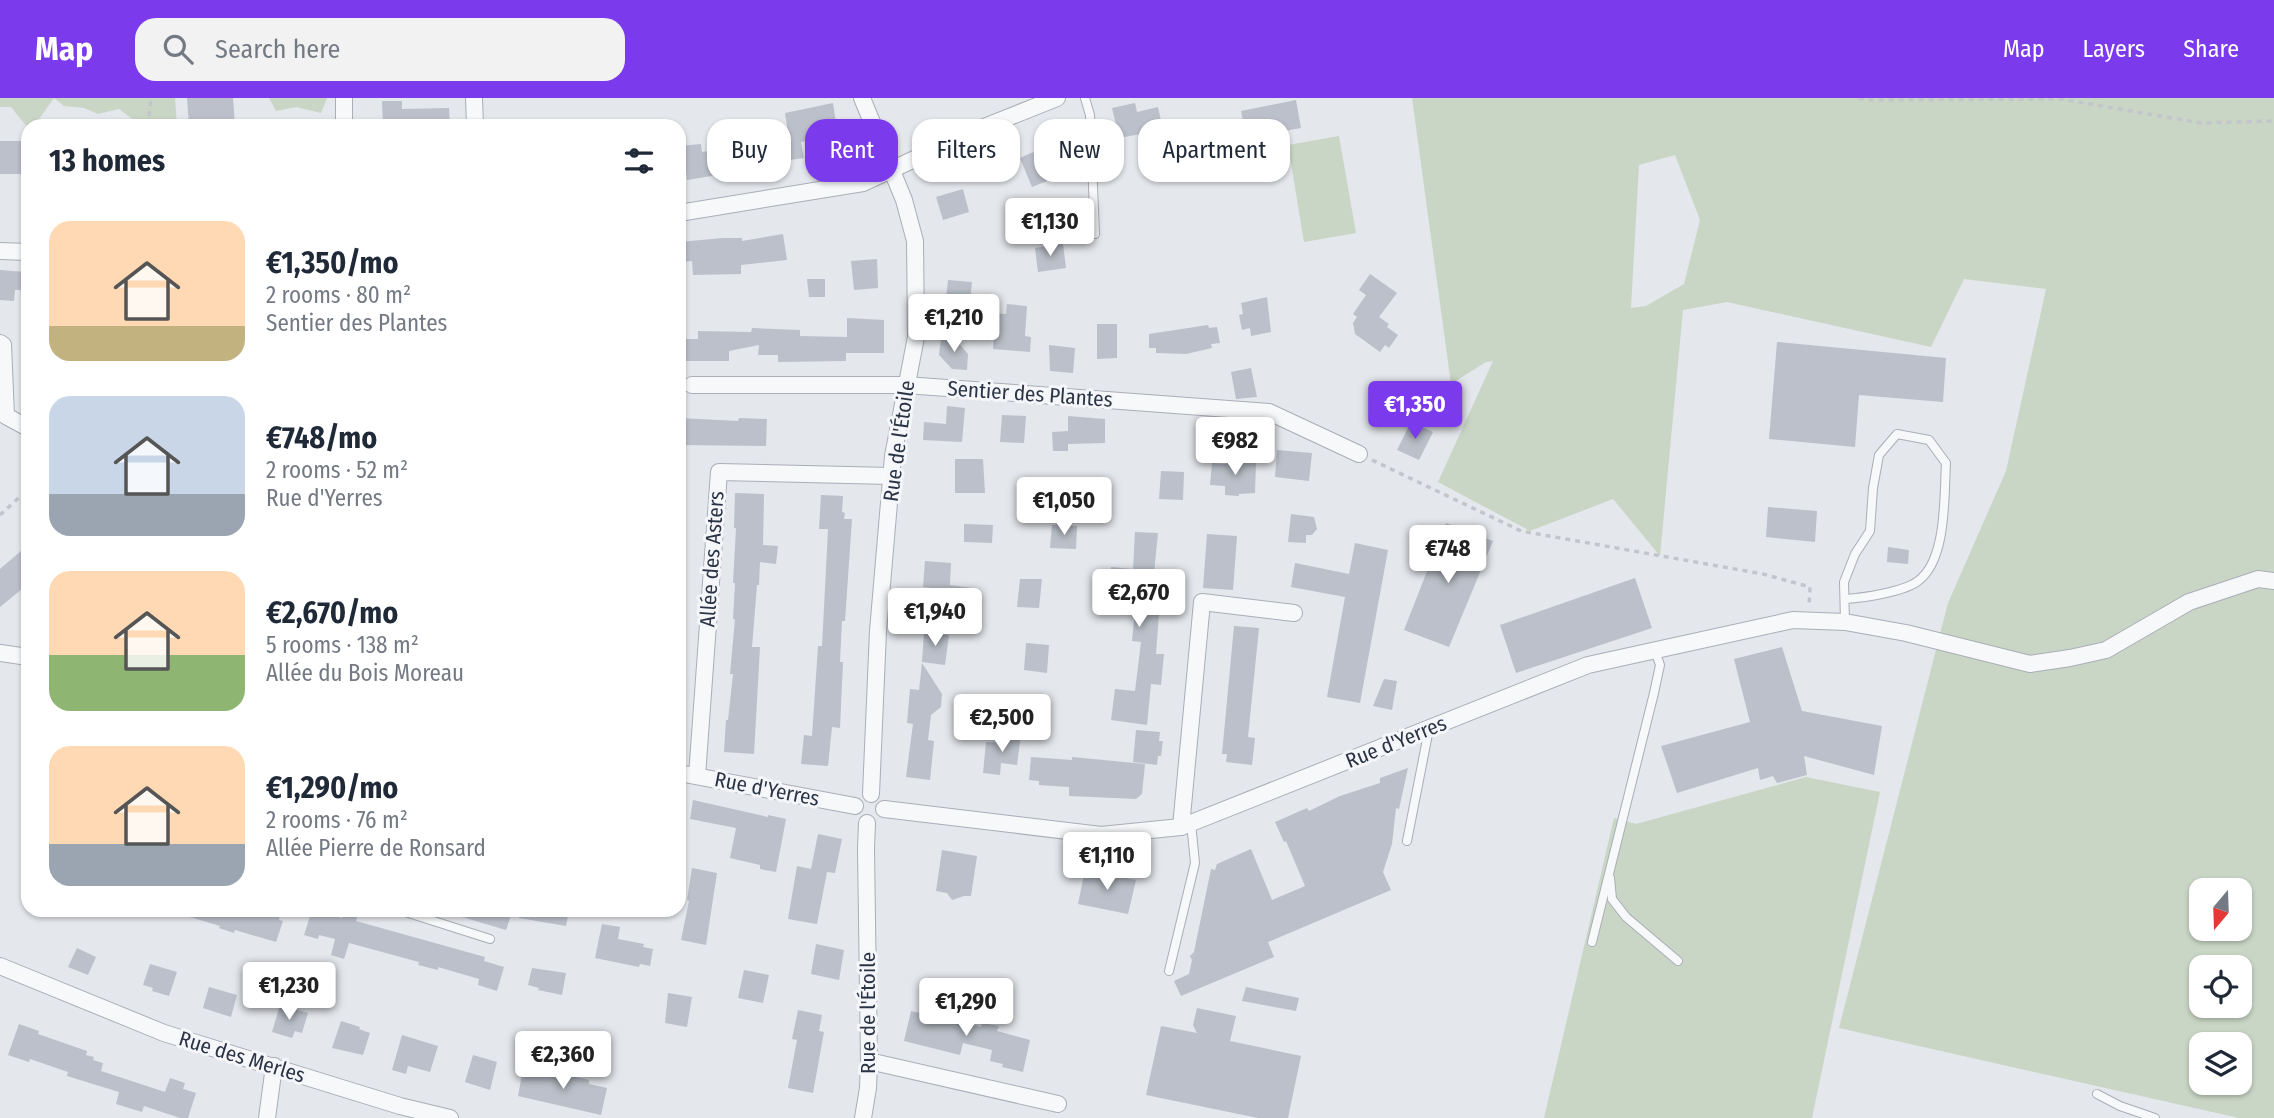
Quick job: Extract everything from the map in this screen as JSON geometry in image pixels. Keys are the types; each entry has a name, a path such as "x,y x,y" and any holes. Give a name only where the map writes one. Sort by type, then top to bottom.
{"street":[{"path":"344,98 344,119"},
{"path":"474,98 475,119"},
{"name":"Rue de l'Étoile","path":"862,98 871,119"},
{"path":"898,166 979,129 1057,98"},
{"path":"686,212 865,182"},
{"name":"Rue de l'Étoile","path":"871,794 878,631 891,476 916,337 915,241 897,182"},
{"path":"0,251 21,252"},
{"path":"0,342 3,345 6,416 21,424"},
{"name":"Sentier des Plantes","path":"692,385 906,385 1269,412 1358,454"},
{"name":"Allée des Asters","path":"697,776 719,472 891,476"},
{"name":"Rue d'Yerres","path":"884,810 1101,835 1186,825 1588,666 1655,650 1793,620 1845,622 1906,633 2030,664 2070,659 2106,650 2189,602 2258,579 2274,581"},
{"path":"1186,825 1202,602 1294,613"},
{"path":"0,653 21,656"},
{"name":"Rue d'Yerres","path":"686,774 855,806"},
{"path":"871,794 881,799 884,810 877,822 867,823 858,818 855,806 862,795 871,794"},
{"name":"Rue de l'Étoile","path":"863,1118 869,1061 867,823"},
{"name":"Rue des Merles","path":"0,966 164,1033 400,1106 450,1118"},
{"path":"869,1061 1058,1104"},
{"path":"267,1118 274,1066"}],"lane":[{"path":"1085,98 1090,115 1095,234"},
{"path":"1844,599 1863,598 1918,582 1933,563 1940,535 1946,463 1929,440 1897,434 1879,455 1870,531 1855,554 1844,582 1844,599 1845,622"},
{"path":"1592,942 1654,693 1660,665 1655,650"},
{"path":"1407,841 1429,729"},
{"path":"1169,971 1195,863 1186,825"},
{"path":"1609,872 1612,899 1626,917 1678,961"},
{"path":"421,917 490,939"},
{"path":"2097,1094 2120,1106 2155,1118"}],"path":[{"path":"149,119 151,98"},
{"path":"1858,98 2061,99 2201,123 2274,121"},
{"path":"1358,454 1521,531 1763,574 1810,587 1807,621"},
{"path":"0,514 21,496"}],"green space":[{"path":"0,98 54,98 39,119 21,119 11,107 0,107"},
{"path":"54,98 175,98 176,119 132,119 119,109 98,114 84,108 64,106"},
{"path":"269,98 327,98 321,113 296,107 276,111"},
{"path":"1412,98 2274,98 2274,1118 2239,1118 1839,1028 1948,603 2006,471 2046,289 1964,279 1931,347 1727,302 1683,310 1660,556 1613,499 1530,531 1438,482 1493,361 1486,362 1451,384","holes":["1675,155 1700,220 1684,284 1646,306 1631,308 1639,165"]},
{"path":"1339,136 1356,233 1304,242 1290,145"},
{"path":"1806,777 1880,792 1812,1118 1544,1118 1614,818 1636,824"}],"building":[{"path":"187,98 233,98 234,119 188,119"},
{"path":"1296,100 1301,128 1290,130 1290,119 1242,119 1241,111"},
{"path":"382,101 402,101 402,109 449,108 450,119 383,119"},
{"path":"833,103 835,119 805,119 805,141 801,142 804,158 791,160 791,119 786,119 785,113"},
{"path":"1135,103 1137,112 1158,107 1161,119 1138,119 1138,135 1124,137 1124,119 1115,119 1112,108"},
{"path":"0,141 21,141 21,174 0,174"},
{"path":"701,144 702,152 707,151 707,177 687,180 686,145"},
{"path":"1033,152 1034,182 1045,182 1032,187 1020,158"},
{"path":"963,189 969,212 943,220 936,197"},
{"path":"783,234 787,260 741,265 741,274 693,275 692,261 686,261 686,241 723,238 742,238 742,241"},
{"path":"1063,244 1066,268 1038,272 1035,248"},
{"path":"877,259 878,288 854,290 851,261"},
{"path":"0,270 21,272 21,290 15,290 14,301 0,300"},
{"path":"1370,274 1397,293 1379,317 1398,335 1389,348 1385,345 1380,352 1355,334 1353,323 1357,317 1353,314 1366,295 1359,290"},
{"path":"807,279 825,279 825,297 809,297"},
{"path":"948,280 972,282 969,312 945,310"},
{"path":"1267,297 1271,332 1251,336 1250,328 1242,330 1239,315 1243,314 1241,303"},
{"path":"1007,304 1027,306 1025,336 1031,337 1030,352 993,349 994,332 989,331 991,313 1006,314"},
{"path":"847,318 884,320 884,353 846,353 846,361 778,362 778,355 758,355 759,345 729,351 729,361 686,361 686,339 698,339 698,331 751,332 752,328 800,330 800,336 847,337"},
{"path":"1097,324 1117,324 1117,358 1097,359"},
{"path":"1208,325 1209,328 1217,327 1220,343 1211,344 1212,348 1186,354 1156,353 1156,348 1149,348 1149,334"},
{"path":"941,339 956,340 968,354 967,370 952,369 939,355"},
{"path":"1777,342 1946,358 1943,402 1859,395 1855,447 1769,439"},
{"path":"1049,345 1075,348 1073,373 1050,371"},
{"path":"1251,368 1257,397 1236,399 1231,372"},
{"path":"947,406 965,408 962,442 923,440 924,422 946,424"},
{"path":"1002,415 1026,416 1024,443 1000,442"},
{"path":"1068,416 1105,419 1105,443 1068,444 1068,451 1053,451 1052,432 1068,431"},
{"path":"686,418 738,421 739,418 767,419 766,446 686,445"},
{"path":"1411,422 1433,432 1419,460 1397,450"},
{"path":"1277,450 1312,453 1309,481 1275,477"},
{"path":"955,459 983,459 985,493 955,493"},
{"path":"1227,460 1256,462 1255,493 1225,495 1225,486 1210,485 1212,463 1227,464"},
{"path":"1161,471 1184,472 1183,500 1159,499"},
{"path":"1076,479 1097,480 1096,509 1075,509"},
{"path":"735,493 764,494 763,545 778,546 776,564 760,562 757,585 752,647 760,647 754,754 724,752 733,674 730,674 735,619"},
{"path":"821,495 843,496 844,519 852,519 845,621 842,621 840,728 832,727 828,766 801,764 804,735 812,736 818,646 822,646 828,529 819,529"},
{"path":"1768,507 1817,511 1815,542 1766,537"},
{"path":"1291,514 1314,517 1317,529 1312,535 1306,535 1306,543 1288,542"},
{"path":"1446,523 1493,541 1449,647 1404,630"},
{"path":"964,524 993,525 992,543 964,542"},
{"path":"1052,525 1077,526 1076,549 1050,548"},
{"path":"1135,532 1158,533 1150,613 1159,613 1156,654 1164,654 1161,685 1151,684 1147,725 1111,720 1115,689 1135,691 1141,642 1132,641 1136,602 1110,600 1112,582 1109,581 1111,567 1133,569"},
{"path":"1207,534 1237,536 1233,590 1203,588"},
{"path":"1355,543 1388,550 1360,703 1327,697 1345,597 1291,587 1295,563 1349,574"},
{"path":"1888,547 1909,550 1908,564 1887,562"},
{"path":"21,551 21,590 0,607 0,569"},
{"path":"925,561 951,563 950,585 980,589 978,601 932,597 932,588 923,587"},
{"path":"1635,578 1652,628 1516,673 1500,625"},
{"path":"1020,579 1042,579 1039,608 1017,607"},
{"path":"1234,626 1259,628 1248,737 1255,738 1252,765 1226,762 1227,754 1222,754"},
{"path":"924,632 949,635 945,665 922,662"},
{"path":"1026,643 1049,645 1047,673 1024,670"},
{"path":"1782,647 1802,711 1882,726 1874,775 1804,756 1807,775 1777,783 1773,776 1760,780 1758,768 1677,793 1661,746 1750,722 1734,659"},
{"path":"922,663 942,694 941,707 931,715 928,740 934,741 930,780 906,777 913,724 907,723 910,689 919,690"},
{"path":"1384,679 1397,681 1392,710 1373,706"},
{"path":"1136,730 1160,732 1159,741 1163,741 1157,765 1133,762"},
{"path":"1005,732 1021,734 1017,765 1001,763 1000,775 983,773 986,742 1004,743"},
{"path":"1031,757 1072,760 1072,757 1145,764 1142,794 1136,799 1069,796 1069,787 1039,785 1039,781 1029,780"},
{"path":"1408,768 1399,809 1396,808 1392,844 1383,872 1391,890 1268,942 1274,957 1181,996 1174,981 1189,974 1192,960 1190,956 1194,952 1211,869 1215,870 1217,864 1251,849 1272,900 1305,886 1275,822 1380,783 1380,778"},
{"path":"693,800 786,819 776,872 730,858 736,828 690,819"},
{"path":"818,834 842,839 835,873 827,872 817,924 788,919 797,866 811,869"},
{"path":"942,850 977,856 971,896 952,900 947,893 936,891"},
{"path":"692,868 717,873 706,945 681,940 689,901"},
{"path":"1085,870 1136,880 1128,914 1078,904"},
{"path":"190,917 280,917 279,920 283,921 276,942 235,930 234,933 219,928 220,926"},
{"path":"310,917 357,917 356,921 485,957 484,961 504,967 497,991 478,985 479,979 438,967 438,970 418,965 419,962 349,943 344,959 331,955 335,939 319,935 318,939 304,935"},
{"path":"462,917 511,917 506,930"},
{"path":"519,917 568,917 566,926"},
{"path":"602,924 620,927 618,939 644,944 643,947 653,949 650,966 640,964 639,967 595,958"},
{"path":"816,944 844,950 839,980 811,974"},
{"path":"77,948 96,957 88,975 68,967"},
{"path":"150,964 177,972 169,996 143,985"},
{"path":"532,968 566,973 562,995 528,985"},
{"path":"744,970 769,975 763,1003 738,998"},
{"path":"209,987 237,995 231,1017 203,1008"},
{"path":"1246,987 1299,998 1296,1011 1242,1001"},
{"path":"668,993 692,997 687,1027 665,1023"},
{"path":"280,1005 308,1013 302,1033 295,1031 292,1038 272,1032"},
{"path":"1197,1008 1236,1016 1230,1041 1301,1056 1288,1118 1258,1118 1146,1095 1161,1026 1197,1033 1193,1025"},
{"path":"935,1009 950,1013 949,1020 981,1027 982,1023 999,1026 997,1031 1030,1040 1023,1072 990,1061 992,1050 963,1043 960,1055 904,1041 911,1011 933,1016"},
{"path":"798,1010 822,1015 819,1031 824,1032 813,1093 788,1088 797,1040 792,1039"},
{"path":"341,1021 370,1033 363,1055 332,1048"},
{"path":"19,1024 39,1031 38,1034 87,1051 86,1055 103,1063 101,1071 165,1092 170,1078 185,1083 183,1089 196,1093 188,1118 180,1118 144,1106 142,1112 116,1104 119,1092 67,1076 68,1072 30,1059 29,1062 8,1055"},
{"path":"402,1035 438,1046 430,1072 408,1066 406,1074 392,1070"},
{"path":"473,1055 497,1062 490,1090 465,1082"},
{"path":"523,1069 571,1078 572,1076 607,1088 601,1115 518,1096"}]}
